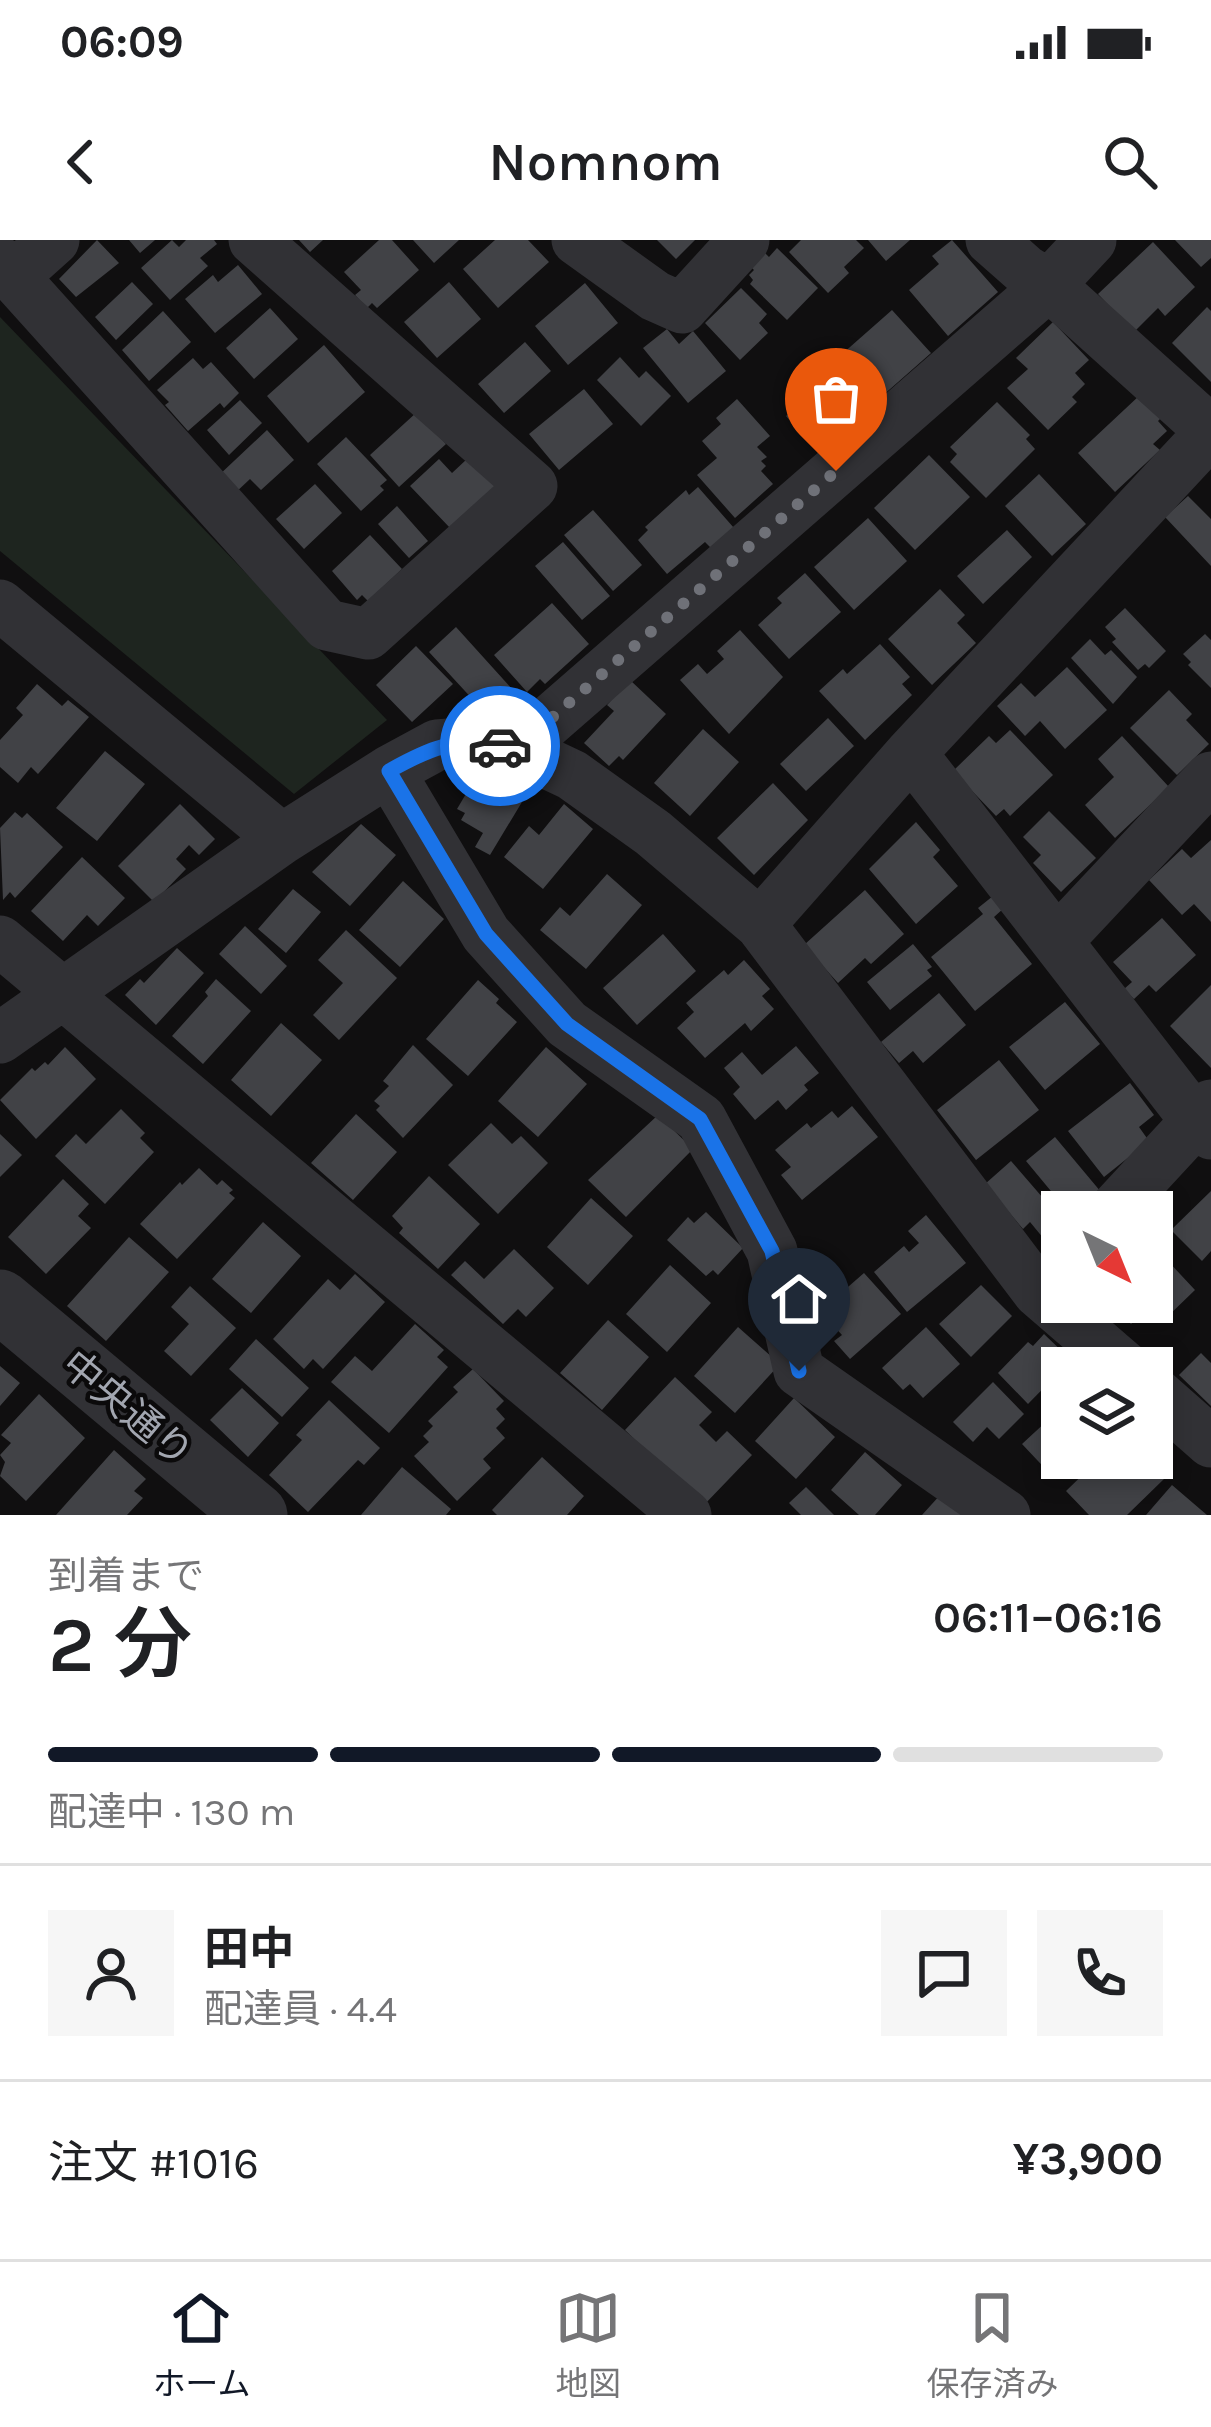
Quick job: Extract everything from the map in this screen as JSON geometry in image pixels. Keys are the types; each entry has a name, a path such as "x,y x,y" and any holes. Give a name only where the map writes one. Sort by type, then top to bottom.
{"street":[{"path":"54,240 7,268 327,625 368,634 532,486 254,240"},
{"path":"578,240 655,296 682,308 744,240"},
{"path":"760,925 911,753 1211,432 991,240"},
{"path":"517,748 1048,285 1091,240"},
{"path":"0,605 282,839"},
{"path":"0,1038 282,839 389,771 437,745 473,742 517,748 572,776 653,833 760,925 1041,1268"},
{"path":"911,753 1206,1120 1133,1191"},
{"path":"389,771 486,934 567,1024 700,1119 772,1251 799,1371 1005,1515"},
{"path":"1058,940 1211,777"},
{"path":"0,941 686,1515"},
{"name":"中央通り","path":"0,1301 256,1515"},
{"path":"1088,1323 1108,1347"},
{"path":"1173,1409 1211,1442"}],"shaded area":[{"path":"0,317 387,720 294,794 0,551"}],"building":[{"path":"97,240 119,263 76,297 59,279"},
{"path":"129,240 155,240 140,253"},
{"path":"172,240 179,247 186,240 217,244 200,258 208,266 170,300 141,268"},
{"path":"299,240 323,240 310,252"},
{"path":"379,240 392,240 419,270 377,308 372,303 367,308 355,295 361,290 344,272"},
{"path":"413,240 459,240 434,263"},
{"path":"495,240 528,240 549,262 498,308 463,269"},
{"path":"657,240 695,240 676,259"},
{"path":"801,240 856,240 864,248 844,267 849,273 828,293 789,252"},
{"path":"868,240 910,240 886,261"},
{"path":"952,240 998,292 948,336 909,290 939,264 932,256"},
{"path":"1175,240 1211,240 1211,258 1201,267"},
{"path":"1153,242 1195,287 1165,316 1158,308 1134,332 1098,294"},
{"path":"777,248 818,288 787,320 750,284 751,267"},
{"path":"238,265 262,294 215,333 185,299 213,275 218,282"},
{"path":"132,282 153,304 116,340 95,317"},
{"path":"449,282 481,319 437,358 404,322"},
{"path":"585,283 618,323 568,365 535,326"},
{"path":"741,288 767,314 759,323 768,333 740,360 705,323"},
{"path":"1207,307 1211,311 1211,382 1172,343"},
{"path":"270,308 298,339 254,379 226,348"},
{"path":"892,310 931,353 872,405 833,362"},
{"path":"163,311 191,342 149,381 122,350"},
{"path":"1053,322 1089,360 1075,373 1085,384 1072,397 1077,402 1048,430 1007,388 1028,369 1016,358"},
{"path":"667,329 679,344 693,331 726,371 688,403 643,348"},
{"path":"525,342 551,371 504,413 478,384"},
{"path":"324,345 365,392 308,443 267,396"},
{"path":"620,357 639,378 646,371 671,396 641,426 597,380"},
{"path":"193,358 203,369 211,362 239,393 188,431 157,390"},
{"path":"827,365 853,395 839,408 844,413 809,443 786,416 808,397 801,388"},
{"path":"584,389 613,424 559,470 529,434"},
{"path":"1140,395 1162,417 1158,421 1167,431 1153,444 1160,450 1115,492 1078,453"},
{"path":"737,399 770,436 757,447 767,457 761,461 766,466 761,471 773,484 735,518 697,475 717,458 702,441 721,424 716,418"},
{"path":"240,400 262,423 229,455 207,430"},
{"path":"997,402 1030,435 1026,439 1035,449 986,498 950,462 957,454 950,447"},
{"path":"417,412 446,444 399,487 370,455"},
{"path":"267,430 294,460 261,490 250,479 233,495 217,477"},
{"path":"346,437 387,480 380,486 384,490 361,511 317,464"},
{"path":"929,455 970,497 915,550 874,508"},
{"path":"439,459 452,473 467,459 498,484 451,529 410,486"},
{"path":"1039,474 1086,524 1052,556 1005,506"},
{"path":"315,484 342,513 304,549 276,519"},
{"path":"698,487 734,528 711,548 705,542 667,574 638,540 648,530 645,527 686,490 689,495"},
{"path":"1188,496 1211,519 1211,566 1165,517"},
{"path":"397,506 428,541 409,558 378,524"},
{"path":"593,510 642,565 613,591 564,535"},
{"path":"868,518 907,561 854,610 814,567"},
{"path":"1007,530 1032,557 983,604 957,576"},
{"path":"370,535 402,569 368,601 362,595 357,600 332,571"},
{"path":"563,542 610,596 582,620 535,566"},
{"path":"805,573 841,612 789,659 758,625 782,603 777,598"},
{"path":"940,589 965,615 957,623 976,643 932,685 888,639"},
{"path":"552,603 589,644 545,684 540,679 527,692 494,655"},
{"path":"1125,608 1166,651 1149,668 1145,664 1138,670 1105,627"},
{"path":"456,627 513,690 502,701 491,690 476,703 429,652"},
{"path":"740,630 783,677 729,734 680,680 698,664 707,674 724,659 717,651"},
{"path":"1205,634 1211,640 1211,688 1183,654"},
{"path":"1090,639 1105,655 1111,650 1137,677 1113,704 1071,658"},
{"path":"880,644 910,677 902,684 912,695 865,740 819,691 843,669 847,674"},
{"path":"416,646 453,684 412,722 376,685"},
{"path":"1067,667 1107,710 1065,749 1040,721 1025,736 997,706 1021,683 1035,697"},
{"path":"630,680 666,714 623,760 619,756 609,766 584,743 614,711 607,705"},
{"path":"37,684 62,706 68,700 89,717 38,774 31,767 18,783 0,767 0,740 23,715 16,708"},
{"path":"1169,690 1192,714 1186,720 1209,744 1177,775 1130,728"},
{"path":"828,718 854,746 806,791 780,764"},
{"path":"703,729 739,762 690,816 654,783"},
{"path":"1010,730 1053,775 1010,816 1004,809 996,816 953,771 989,736 996,743"},
{"path":"1122,736 1169,787 1115,838 1085,805 1114,777 1098,759"},
{"path":"105,751 145,784 97,841 56,808"},
{"path":"496,774 528,792 490,855 475,847 483,833 461,820 465,813 457,809 476,777 492,779"},
{"path":"773,783 808,820 754,875 717,838"},
{"path":"180,804 215,839 199,855 189,845 176,859 186,869 154,902 118,866"},
{"path":"564,804 593,829 543,889 504,857 529,826 539,835"},
{"path":"1049,811 1096,858 1061,892 1033,863 1041,855 1023,837"},
{"path":"15,812 22,818 27,813 63,847 15,898 10,892 3,900 0,828"},
{"path":"916,822 940,850 933,857 958,886 916,924 869,869"},
{"path":"361,824 396,855 350,906 312,872"},
{"path":"1211,840 1211,922 1194,904 1182,915 1149,880 1182,849 1191,858"},
{"path":"82,857 125,898 98,926 87,915 63,941 31,911"},
{"path":"607,874 642,905 586,969 540,930 560,907 570,916"},
{"path":"403,881 444,919 400,967 359,930"},
{"path":"293,889 321,912 286,953 258,929"},
{"path":"865,890 904,934 871,964 865,958 838,983 804,945"},
{"path":"993,896 1004,908 994,917 1032,964 975,1011 931,957 983,914 978,908"},
{"path":"1162,918 1196,955 1156,992 1149,985 1134,999 1124,989 1132,982 1113,962"},
{"path":"245,926 287,966 261,994 219,954"},
{"path":"346,930 397,978 339,1040 313,1015 343,983 318,960"},
{"path":"663,934 696,971 637,1025 603,988"},
{"path":"913,944 932,967 927,970 932,976 890,1010 867,982"},
{"path":"177,948 204,973 156,1025 125,995 140,979 144,983"},
{"path":"744,960 770,989 762,996 774,1009 751,1031 745,1023 705,1058 677,1028 694,1012 686,1003 724,970 728,975"},
{"path":"216,979 251,1011 203,1064 172,1036 208,996 205,992"},
{"path":"478,980 517,1022 468,1076 426,1039"},
{"path":"1211,985 1211,1068 1170,1026"},
{"path":"939,993 966,1025 923,1063 913,1051 899,1063 881,1042"},
{"path":"1065,1002 1100,1044 1045,1090 1009,1047"},
{"path":"281,1023 322,1060 271,1116 231,1080"},
{"path":"413,1045 453,1085 403,1138 376,1110 380,1106 374,1101 389,1086 383,1081"},
{"path":"796,1046 819,1073 786,1110 778,1100 755,1120 733,1094 740,1087 724,1068 742,1052 762,1075"},
{"path":"65,1047 96,1079 36,1139 0,1100 32,1068 48,1065"},
{"path":"546,1047 587,1084 538,1137 498,1101"},
{"path":"999,1060 1039,1110 976,1160 937,1110"},
{"path":"1130,1083 1154,1115 1139,1127 1149,1141 1104,1177 1068,1131"},
{"path":"852,1106 878,1137 802,1200 781,1175 791,1167 775,1150 807,1123 811,1128 832,1111 838,1118"},
{"path":"121,1109 145,1133 140,1138 154,1152 105,1204 55,1156 76,1134 86,1144"},
{"path":"356,1114 397,1152 353,1200 311,1163"},
{"path":"658,1115 693,1149 626,1217 588,1180"},
{"path":"491,1123 512,1144 521,1136 548,1163 498,1214 448,1165"},
{"path":"0,1134 22,1155 0,1177"},
{"path":"1055,1137 1100,1191 1051,1191 1026,1161"},
{"path":"1011,1161 1041,1196 1041,1235 1030,1222 1023,1229 985,1184"},
{"path":"199,1168 217,1185 222,1180 235,1198 177,1259 140,1224"},
{"path":"429,1176 480,1224 438,1269 399,1233 403,1228 392,1216"},
{"path":"63,1179 89,1204 78,1216 91,1228 46,1274 8,1237"},
{"path":"1211,1191 1211,1251 1202,1261 1173,1228"},
{"path":"591,1198 633,1236 588,1285 547,1247"},
{"path":"706,1212 743,1248 718,1275 713,1270 706,1276 667,1240 688,1217 694,1223"},
{"path":"926,1215 966,1263 907,1312 874,1272 904,1246 909,1252 919,1243 908,1231"},
{"path":"263,1222 301,1256 251,1313 212,1279"},
{"path":"129,1237 169,1272 106,1341 67,1306"},
{"path":"514,1249 554,1288 526,1317 518,1309 503,1324 451,1275 465,1261 484,1279"},
{"path":"670,1265 711,1303 667,1352 626,1314"},
{"path":"1173,1266 1195,1290 1173,1311"},
{"path":"864,1273 901,1314 850,1359 834,1341 842,1335 831,1323 836,1319 829,1310 836,1304 833,1300"},
{"path":"355,1274 385,1302 323,1369 313,1359 304,1369 273,1339 328,1279 340,1290"},
{"path":"981,1285 1012,1316 971,1357 939,1324"},
{"path":"190,1286 236,1328 191,1376 164,1351 189,1324 171,1307"},
{"path":"608,1320 649,1357 602,1410 560,1373"},
{"path":"415,1324 444,1350 437,1357 448,1367 389,1433 331,1382 355,1356 372,1371"},
{"path":"738,1327 780,1364 735,1413 694,1376"},
{"path":"926,1327 960,1364 923,1398 910,1384 903,1390 882,1368"},
{"path":"1044,1334 1058,1347 1041,1347 1041,1391 1028,1404 998,1373 1028,1342 1033,1346"},
{"path":"256,1339 309,1388 282,1417 229,1369"},
{"path":"1201,1353 1211,1363 1211,1406 1179,1375"},
{"path":"0,1366 20,1383 0,1406"},
{"path":"473,1369 504,1401 496,1409 505,1419 496,1428 505,1438 483,1459 491,1468 457,1501 414,1456 429,1442 423,1436 433,1426 428,1421 458,1392 453,1387"},
{"path":"675,1377 712,1412 699,1425 716,1442 727,1431 752,1455 703,1506 625,1430"},
{"path":"993,1382 1024,1414 999,1439 987,1427 973,1442 953,1422"},
{"path":"242,1388 279,1423 248,1457 210,1420"},
{"path":"39,1394 85,1438 26,1501 0,1476 5,1462 0,1455 11,1443 1,1435"},
{"path":"794,1398 835,1437 796,1479 755,1441"},
{"path":"329,1400 380,1448 364,1465 358,1460 308,1512 269,1475 302,1440 296,1435"},
{"path":"1041,1426 1041,1464 1022,1444"},
{"path":"114,1450 146,1479 134,1491 143,1498 127,1515 56,1515"},
{"path":"865,1452 902,1485 875,1515 859,1515 831,1490"},
{"path":"542,1457 584,1496 567,1515 497,1515 492,1510"},
{"path":"402,1467 451,1509 446,1515 361,1515"},
{"path":"1078,1479 1164,1479 1127,1515 1089,1515 1066,1491"},
{"path":"1172,1485 1207,1515 1146,1515"},
{"path":"806,1487 834,1515 801,1515 789,1503"},
{"path":"941,1494 965,1515 922,1515"}],"way so far":[{"path":"500,746 517,748 836,471"}],"route":[{"path":"500,746 437,745 389,771 486,934 567,1024 700,1119 772,1251 799,1371"}]}
